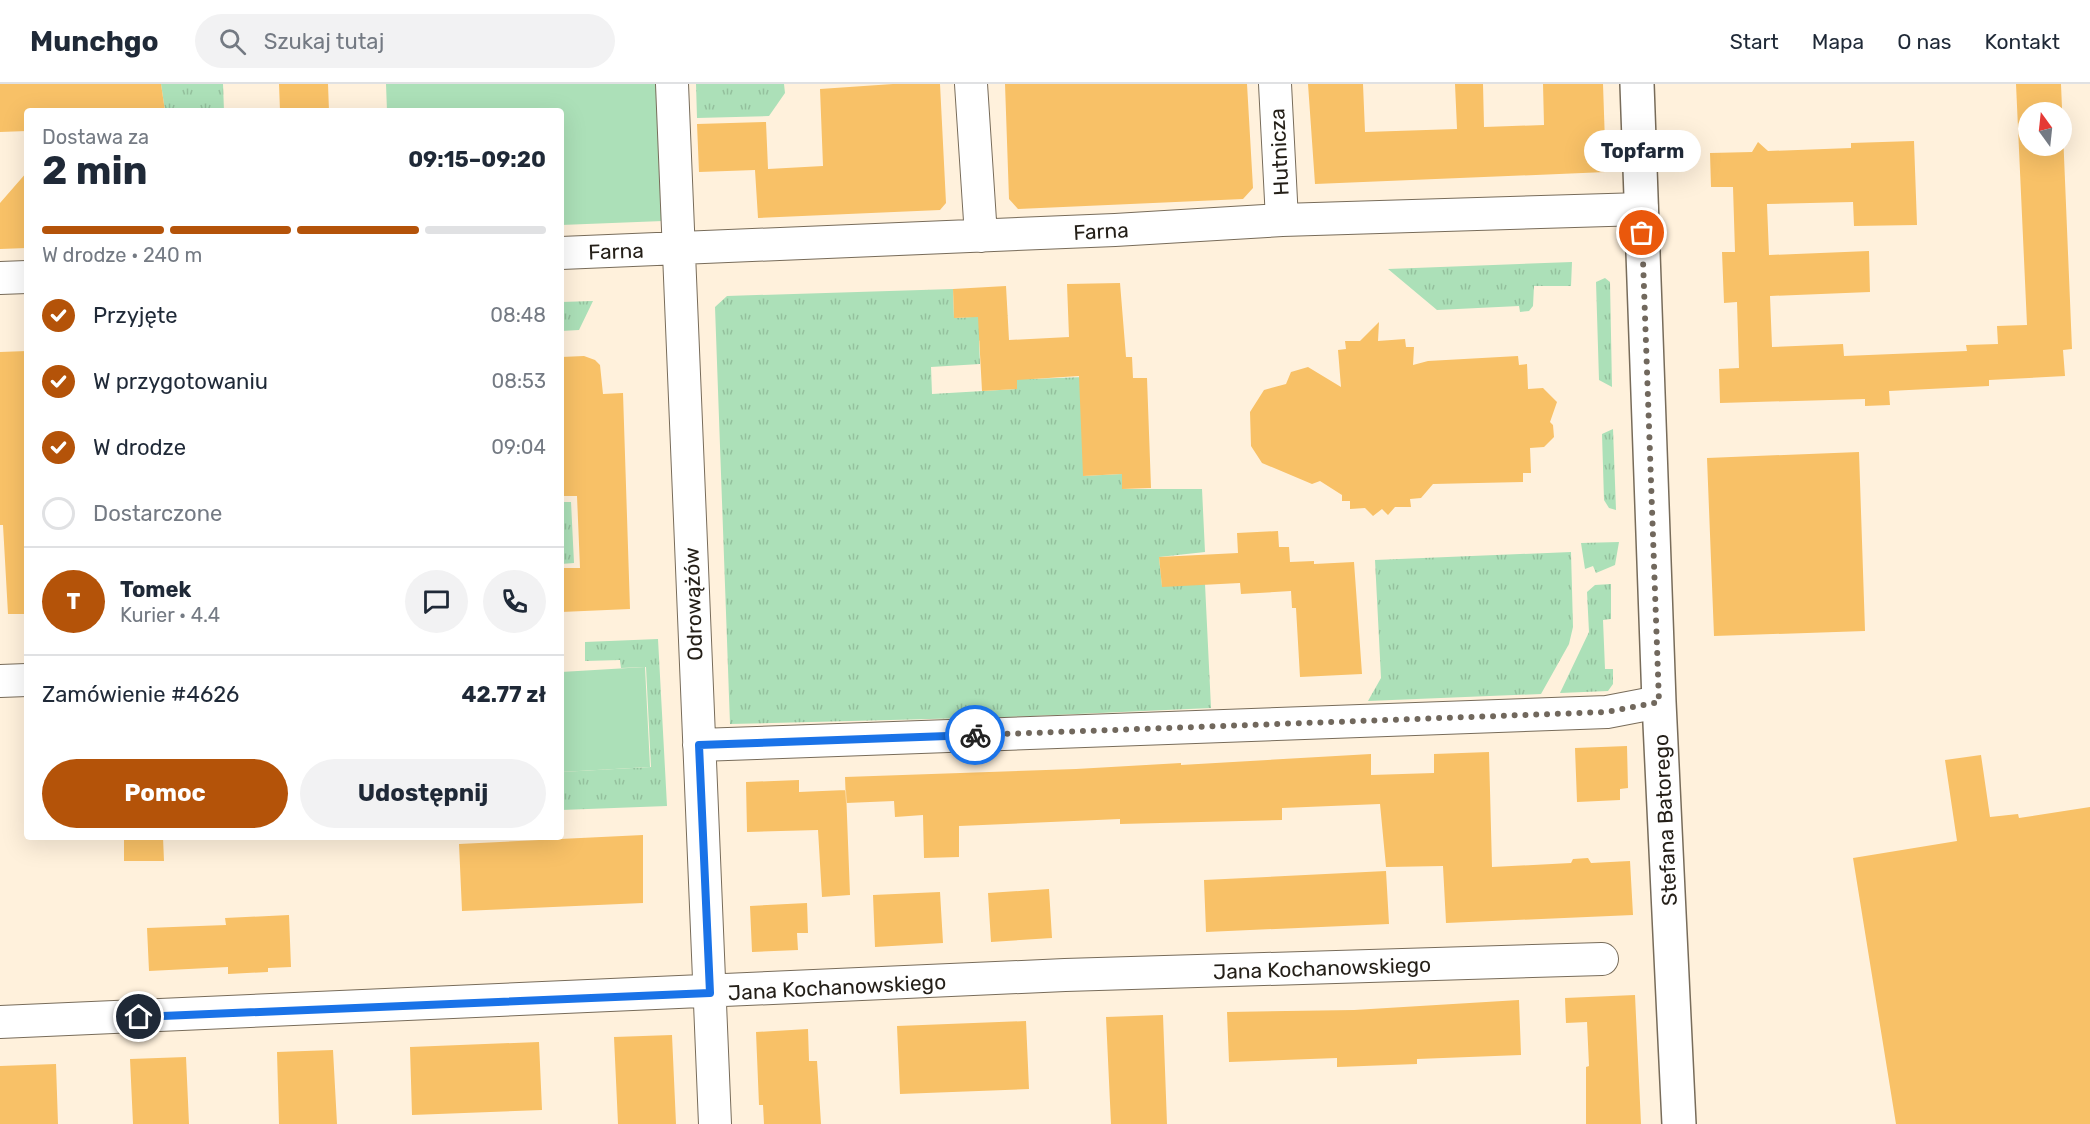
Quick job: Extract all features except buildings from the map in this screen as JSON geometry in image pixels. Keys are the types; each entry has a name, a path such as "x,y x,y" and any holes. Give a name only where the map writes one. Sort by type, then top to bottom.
{"street":[{"name":"Odrowążów","path":"672,84 715,1124"},
{"path":"971,84 981,236"},
{"name":"Hutnicza","path":"1275,84 1282,220"},
{"name":"Stefana Batorego","path":"1637,84 1659,702 1680,1124"},
{"name":"Farna","path":"564,254 981,236 1282,220 1642,209"},
{"path":"0,278 24,277"},
{"path":"0,681 24,680"},
{"path":"699,745 1607,712 1659,702"},
{"name":"Jana Kochanowskiego","path":"0,1022 710,993 1076,975 1602,959"}],"green space":[{"path":"161,84 223,84 224,108 165,108"},
{"path":"386,84 658,84 663,221 564,225 564,108 387,108"},
{"path":"696,84 784,84 785,93 769,116 697,118"},
{"path":"1572,262 1571,286 1534,286 1533,306 1529,311 1520,312 1519,306 1437,310 1388,269"},
{"path":"1605,278 1610,282 1612,387 1599,380 1596,282"},
{"path":"953,289 954,318 1008,315 979,341 980,364 931,367 932,394 1017,389 1016,363 1030,379 1084,377 1083,476 1122,474 1123,489 1202,489 1205,552 1159,557 1162,586 1205,584 1211,708 1009,717 730,724 715,307 727,296"},
{"path":"593,301 579,330 564,331 564,302"},
{"path":"1613,429 1616,510 1609,508 1604,500 1602,434"},
{"path":"564,502 571,502 574,563 564,564"},
{"path":"1619,542 1615,565 1596,573 1593,566 1585,569 1581,543"},
{"path":"1571,552 1573,627 1569,644 1541,694 1368,701 1381,678 1375,560"},
{"path":"1611,584 1611,619 1603,620 1605,669 1613,669 1613,684 1608,691 1560,693 1589,632 1587,592 1595,585"},
{"path":"658,639 667,806 564,810 564,772 651,767 646,667 621,668 620,660 585,661 585,642"},
{"path":"645,667 650,767 564,772 564,672"}],"way so far":[{"path":"975,735 1607,712 1659,702 1642,233"}],"place":[{"name":"Topfarm","path":"1642,233"}],"route":[{"path":"139,1017 710,993 699,745 975,735"}]}
